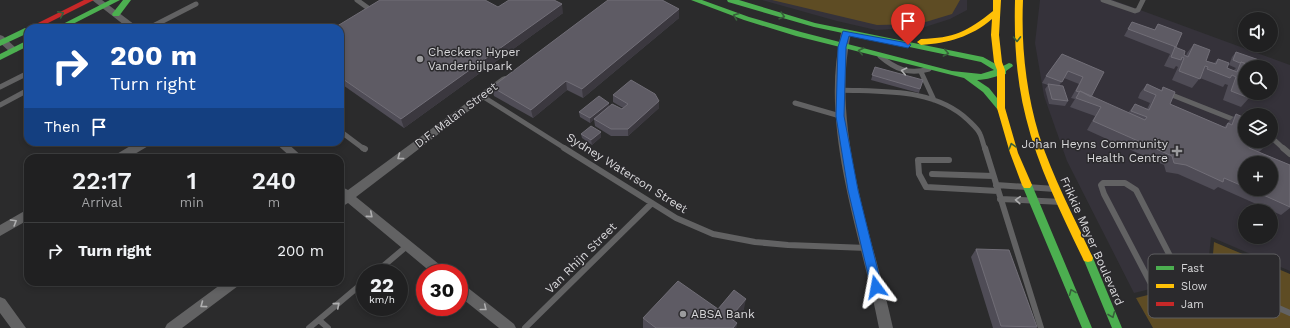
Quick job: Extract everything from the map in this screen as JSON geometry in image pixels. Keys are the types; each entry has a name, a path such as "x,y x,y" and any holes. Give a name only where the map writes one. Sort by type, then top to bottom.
{"main road":[{"path":"40,24 90,0"},
{"path":"67,24 116,0"},
{"path":"116,14 127,0"},
{"path":"695,0 744,19 842,47 961,74 986,76 1019,60"},
{"path":"731,0 772,14 846,33 979,59 988,62 1001,70 1024,87"},
{"path":"997,0 995,13 997,55 1001,70 1001,108 1014,153 1087,328"},
{"name":"Frikkie Meyer Boulevard","path":"1019,0 1017,44 1019,60 1038,146 1117,328"},
{"path":"880,40 929,42 957,38 976,30 995,13"},
{"path":"1,41 24,32"},
{"path":"0,57 24,45"},
{"path":"961,74 982,86 1001,108"}],"street":[{"path":"96,0 129,24"},
{"path":"846,33 842,47 840,116 853,190 886,328"},
{"path":"1,41 13,50"},
{"name":"D.F. Malan Street","path":"344,195 514,72"},
{"path":"126,154 139,146"},
{"path":"284,146 294,154"},
{"path":"344,197 430,264"},
{"path":"0,230 24,216"},
{"path":"172,328 229,286"},
{"path":"468,295 509,328"},
{"path":"0,303 19,328"}],"lane":[{"path":"357,0 368,8"},
{"path":"1103,0 1134,11 1138,10 1143,0"},
{"path":"157,24 196,4"},
{"path":"878,55 897,70 906,72 921,72 934,68"},
{"path":"921,72 934,100"},
{"path":"0,87 24,75"},
{"path":"840,90 898,93 934,100 948,105 968,119 980,133 1041,328"},
{"path":"0,105 24,92"},
{"path":"1164,92 1238,121"},
{"name":"Sydney Waterson Street","path":"482,96 682,221 713,234 736,239 788,245 868,248"},
{"path":"796,103 840,116"},
{"path":"344,134 364,149"},
{"path":"1278,143 1290,154"},
{"path":"949,160 918,160 916,165 922,182 926,187 1056,189"},
{"path":"932,174 993,176"},
{"path":"1148,279 1104,194 1101,186 1103,183 1125,183 1136,190 1170,254"},
{"path":"1000,199 1063,202"},
{"name":"Van Rhijn Street","path":"525,328 652,203"},
{"path":"386,264 407,246"},
{"path":"309,328 356,289"},
{"path":"1280,309 1290,313"},
{"path":"319,320 328,328"}],"shaded area":[{"path":"762,0 967,0 967,10 950,19 925,27 876,30 837,21"},
{"path":"772,0 960,0 952,14 919,24 877,25"},
{"name":"Johan Heyns Community Health Centre","path":"1040,0 1113,0 1238,46 1238,52 1255,52 1276,60 1238,60 1238,100 1278,100 1278,61 1290,65 1290,271 1280,267 1280,254 1250,254 1211,237 1209,254 1148,254 1148,290 1134,293 1067,161 1044,96 1035,43"},
{"path":"1214,242 1242,254 1213,254"},
{"path":"1280,270 1290,274 1290,328 1153,328 1136,298 1148,295 1148,318 1280,318"}],"building":[{"name":"Checkers Hyper Vanderbijlpark","path":"380,0 485,0 498,7 509,0 554,0 562,4 401,119 344,80 344,24 341,24"},
{"path":"608,0 662,0 679,9 582,89 566,81 531,110 492,87"},
{"path":"1132,22 1155,30 1158,24 1182,33 1176,47 1128,29"},
{"path":"1194,44 1210,50 1206,61 1216,64 1218,59 1229,63 1227,68 1237,72 1238,70 1238,94 1231,91 1236,77 1232,75 1230,78 1207,69 1208,67 1205,66 1200,79 1179,71 1184,58 1182,57 1181,60 1171,57 1175,47 1185,51 1184,55 1188,57"},
{"path":"1236,52 1259,60 1238,60 1238,62 1233,60"},
{"path":"1062,54 1104,72 1091,97 1080,91 1076,91 1083,77 1068,71 1062,82 1046,76"},
{"path":"875,67 923,80 920,89 872,75"},
{"path":"631,80 655,94 659,101 628,129 611,129 594,119 612,104 622,109 628,104 613,95"},
{"path":"1048,84 1063,86 1068,101 1052,99"},
{"path":"1147,84 1162,91 1163,87 1175,92 1170,104 1226,128 1228,123 1232,125 1236,114 1238,115 1238,148 1249,148 1268,156 1238,156 1238,184 1224,178 1223,182 1186,165 1174,163 1172,156 1093,121 1101,107 1076,98 1080,91 1145,120 1147,117 1131,111 1135,104 1149,110 1156,95 1144,90"},
{"path":"599,96 609,103 590,118 579,112"},
{"path":"591,126 601,132 591,140 581,134"},
{"path":"1278,160 1290,165 1290,207 1266,196 1278,196"},
{"path":"976,249 1009,250 1037,327 1001,326"},
{"name":"ABSA Bank","path":"678,281 718,309 734,290 746,299 730,318 737,323 733,328 656,328 643,318"}],"traffic: fast":[{"path":"67,24 116,0"},
{"path":"116,14 127,0"},
{"path":"695,0 772,27 952,74 971,77 985,77 1009,66"},
{"path":"731,0 814,25 983,60 1003,72"},
{"path":"0,43 24,32"},
{"path":"0,57 24,45"},
{"path":"967,77 986,90 1001,108"},
{"path":"1027,185 1087,328"},
{"path":"1088,258 1117,328"}],"traffic: slow":[{"path":"997,0 995,35 998,62 1001,70 1001,108 1014,153 1027,185"},
{"path":"1019,0 1018,20 1020,59 1022,79 1030,118 1047,168 1088,258"},
{"path":"921,42 953,38 970,32 995,13"}],"traffic: jam":[{"path":"40,24 90,0"}],"place":[{"name":"Checkers Hyper Vanderbijlpark","path":"420,59"},
{"name":"Johan Heyns Community Health Centre","path":"1177,151"},
{"name":"ABSA Bank","path":"683,314"}],"route":[{"path":"876,287 868,248 853,190 840,116 842,47 846,33 908,45"}]}
